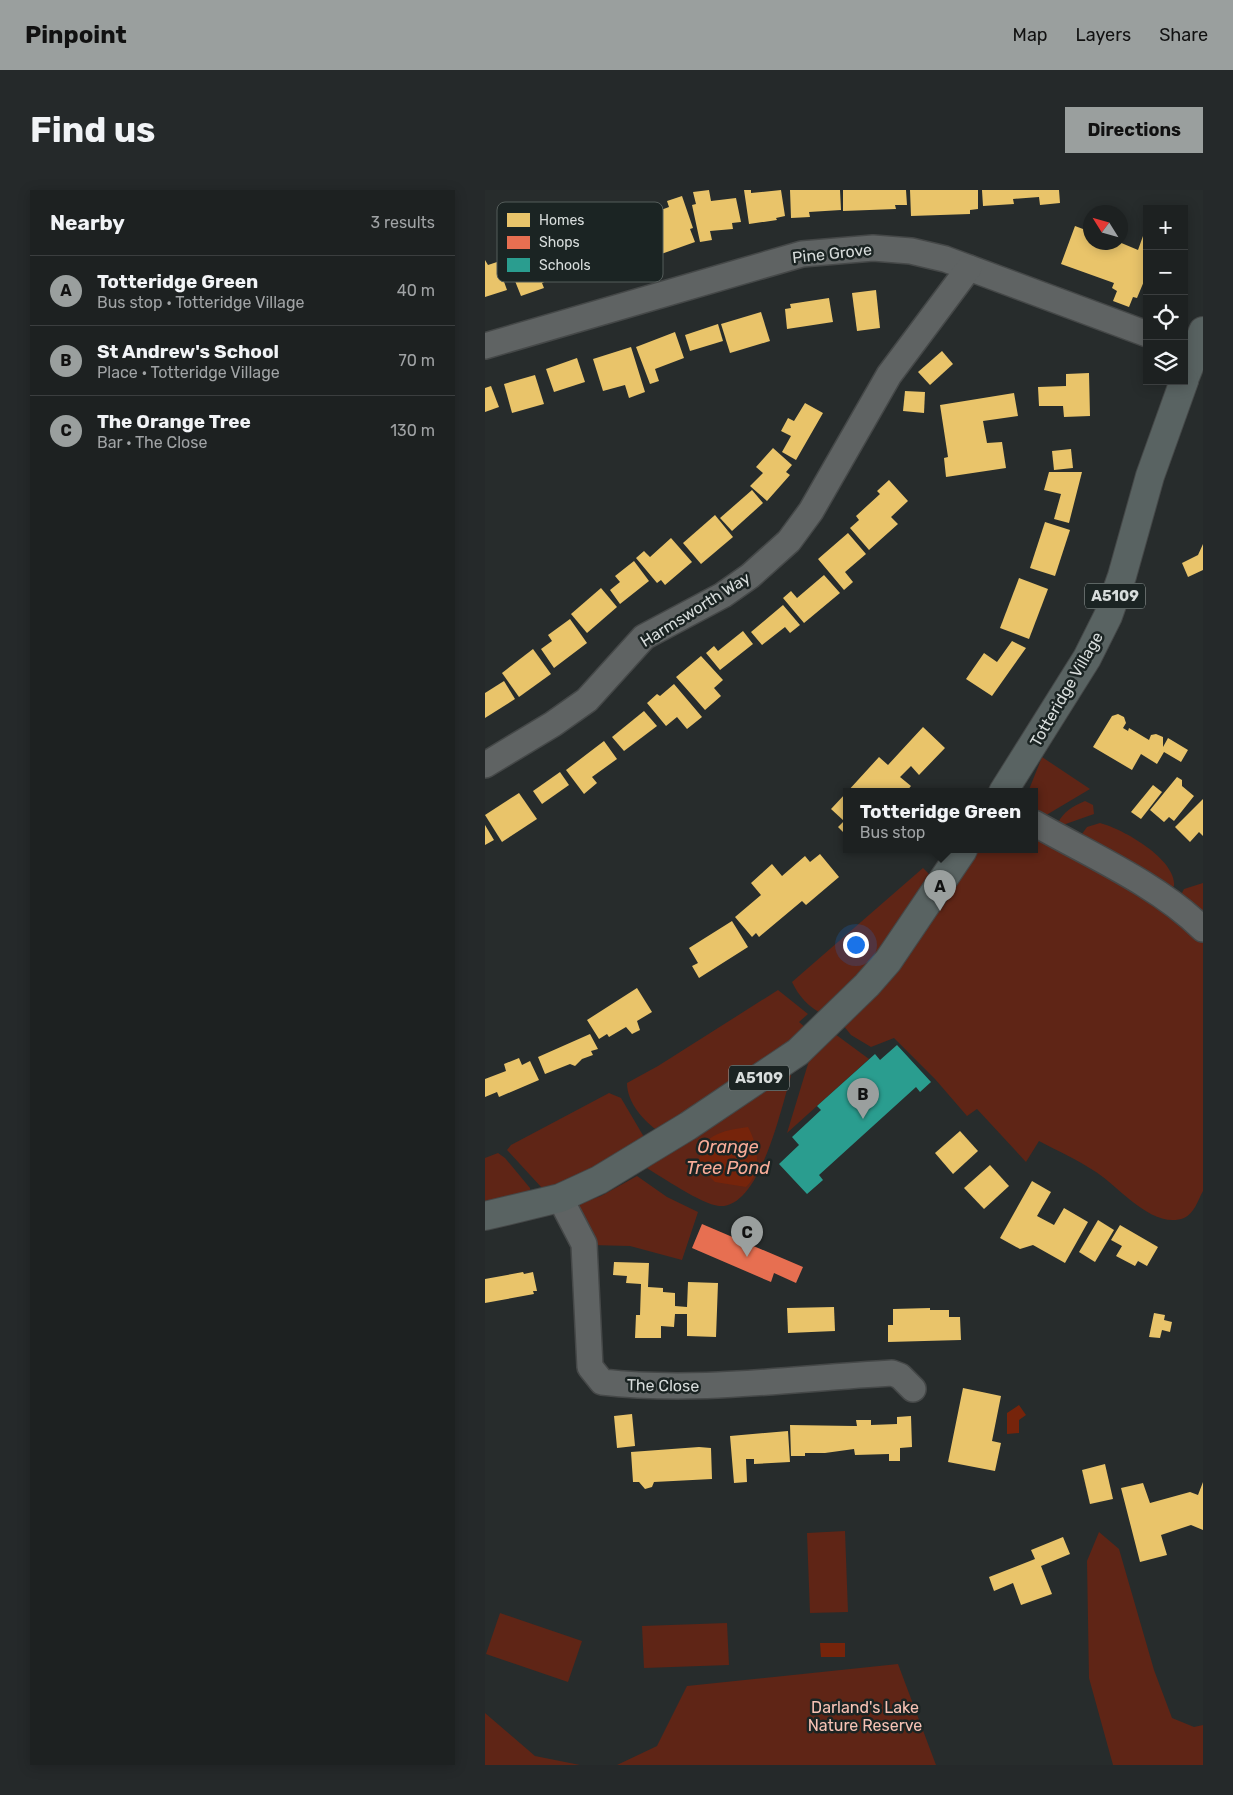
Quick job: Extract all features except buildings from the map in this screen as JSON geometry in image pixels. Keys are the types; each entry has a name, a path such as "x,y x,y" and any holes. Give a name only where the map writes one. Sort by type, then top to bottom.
{"main road":[{"name":"Totteridge Village","path":"1188,366 1194,344"},
{"name":"Totteridge Village","path":"1006,788 1087,658 1108,616 1150,476 1183,385"},
{"name":"A5109","path":"485,1216 560,1198 599,1180 688,1126 799,1052 867,985 888,961 961,853"}],"street":[{"name":"Pine Grove","path":"485,346 801,254 873,248 911,251 945,259 1143,333"},
{"name":"Harmsworth Way","path":"485,766 553,724 587,700 644,637 723,595 750,576 789,541 811,511 889,375 969,268"},
{"path":"1038,825 1160,894 1186,912 1203,929"},
{"name":"The Close","path":"560,1198 584,1244 590,1367 602,1382 645,1387 719,1386 892,1373 900,1376 913,1389"}],"green space":[{"path":"1042,757 1090,789 1043,817 1038,814 1038,788 1030,788"},
{"path":"1085,801 1093,805 1094,814 1060,826 1058,823 1066,813"},
{"path":"1100,823 1134,838 1158,856 1167,866 1174,886 1170,890 1083,839 1082,834 1087,827"},
{"path":"1038,833 1175,915 1203,937 1203,1191 1193,1210 1187,1216 1172,1220 1160,1218 1149,1213 1096,1172 1039,1141 1026,1162 977,1109 967,1116 935,1079 894,1038 871,1047 851,1035 843,1025 920,933 977,853 1038,853"},
{"path":"923,868 931,876 895,934 823,1014 809,1005 797,992 792,982"},
{"path":"1203,883 1203,919 1181,895 1184,889"},
{"path":"778,990 808,1014 799,1022 806,1028 783,1048 659,1132 648,1123 633,1104 627,1083 658,1066"},
{"path":"835,1034 869,1059 787,1133 811,1054"},
{"path":"789,1069 791,1076 767,1154 757,1175 746,1191 733,1203 719,1206 711,1204 645,1167"},
{"path":"609,1093 621,1098 644,1137 605,1164 549,1190 542,1188 507,1150 511,1145"},
{"path":"498,1153 505,1158 530,1188 530,1194 485,1207 485,1158"},
{"path":"637,1176 667,1197 698,1212 682,1260 630,1246 590,1245 570,1207 601,1196"},
{"path":"845,1531 848,1612 810,1613 807,1533"},
{"path":"1099,1532 1119,1549 1154,1670 1172,1718 1194,1727 1203,1725 1203,1765 1113,1765 1089,1678 1087,1561"},
{"path":"500,1613 582,1641 568,1682 486,1654"},
{"path":"727,1623 729,1665 644,1668 642,1626"},
{"name":"Darland's Lake Nature Reserve","path":"898,1664 936,1765 617,1765 657,1746 687,1686"},
{"path":"485,1713 535,1756 580,1765 485,1765"}],"water":[{"name":"Orange Tree Pond","path":"748,1127 754,1142 757,1158 755,1174 751,1181 746,1187 715,1182 699,1166 703,1147 714,1136 729,1130"},
{"path":"1019,1405 1026,1415 1019,1420 1019,1433 1007,1434 1007,1413"},
{"path":"820,1643 845,1643 845,1657 821,1657"}],"place":[{"name":"Totteridge Green","path":"940,911"},
{"name":"St Andrew's School","path":"863,1119"},
{"name":"The Orange Tree","path":"747,1257"}]}
